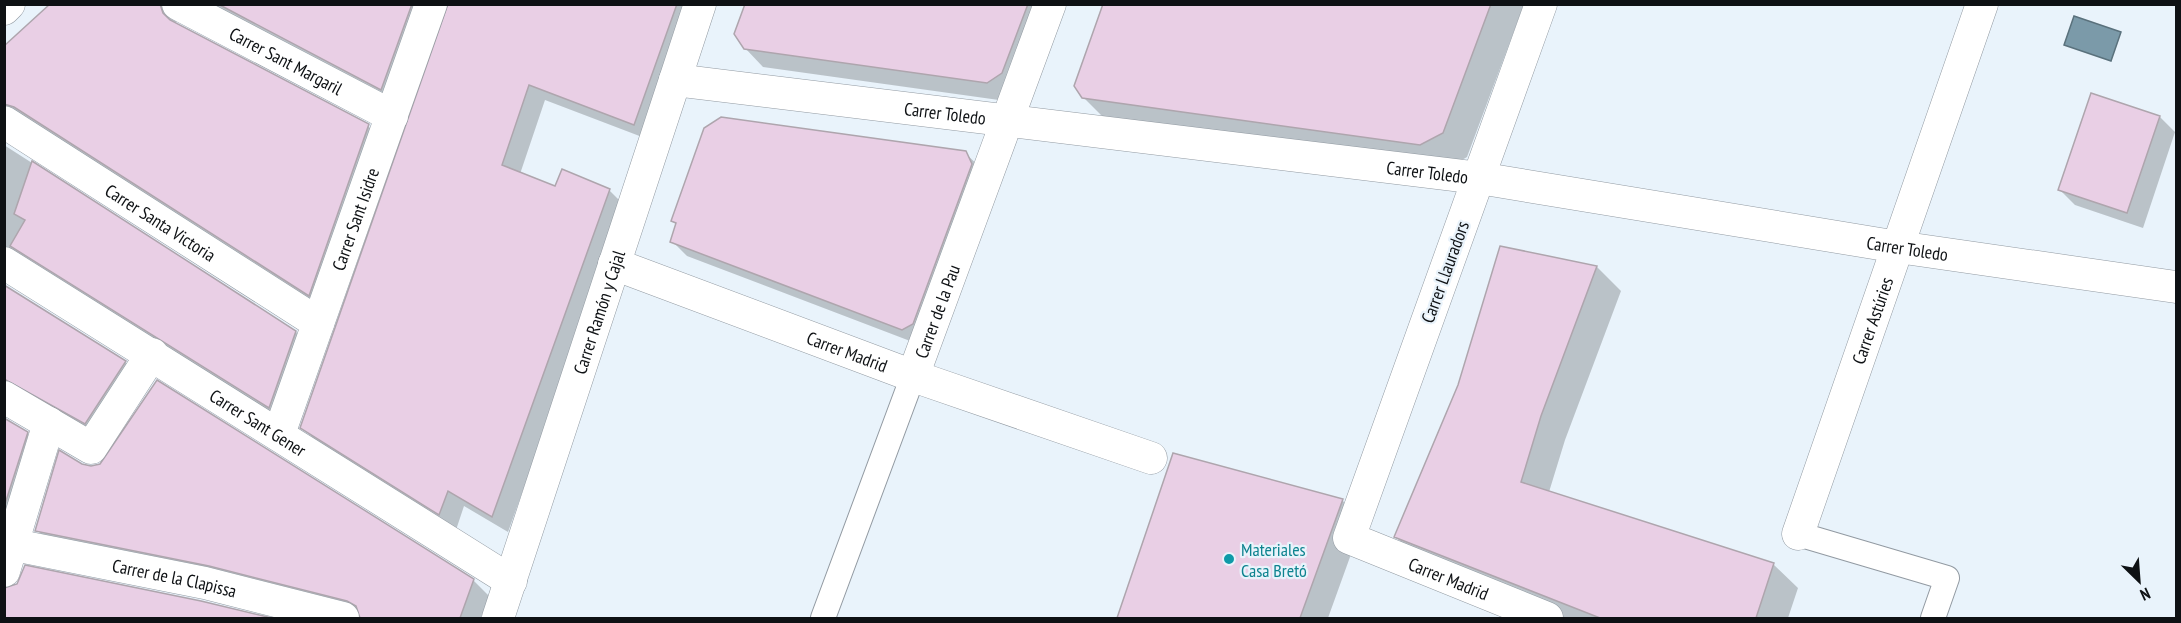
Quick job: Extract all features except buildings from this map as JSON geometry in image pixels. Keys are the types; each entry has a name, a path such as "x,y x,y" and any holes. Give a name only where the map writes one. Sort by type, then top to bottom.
{"street":[{"path":"4,9 9,4"},
{"name":"Carrer Sant Margaril","path":"178,4 392,116"},
{"name":"Carrer Sant Isidre","path":"279,434 431,4"},
{"name":"Carrer Ramón y Cajal","path":"498,618 700,4"},
{"name":"Carrer de la Pau","path":"823,618 1050,4"},
{"name":"Carrer Llauradors","path":"1349,538 1541,4"},
{"name":"Carrer Astúries","path":"1798,534 1982,4"},
{"name":"Carrer Toledo","path":"675,80 1479,178 1898,247 2176,287"},
{"name":"Carrer Santa Victoria","path":"4,122 318,323"},
{"name":"Carrer Sant Gener","path":"4,262 511,581"},
{"name":"Carrer Madrid","path":"614,264 913,376 1151,458"},
{"path":"4,397 91,448 152,354"},
{"path":"7,553 48,423"},
{"path":"1798,534 1947,578 1933,618"},
{"name":"Carrer Madrid","path":"1349,538 1503,611 1546,618"},
{"name":"Carrer de la Clapissa","path":"7,553 205,583 343,618"}],"water":[{"path":"2074,16 2121,32 2111,61 2064,45"}],"place":[{"name":"Materiales Casa Bretó","path":"1229,559"}]}
